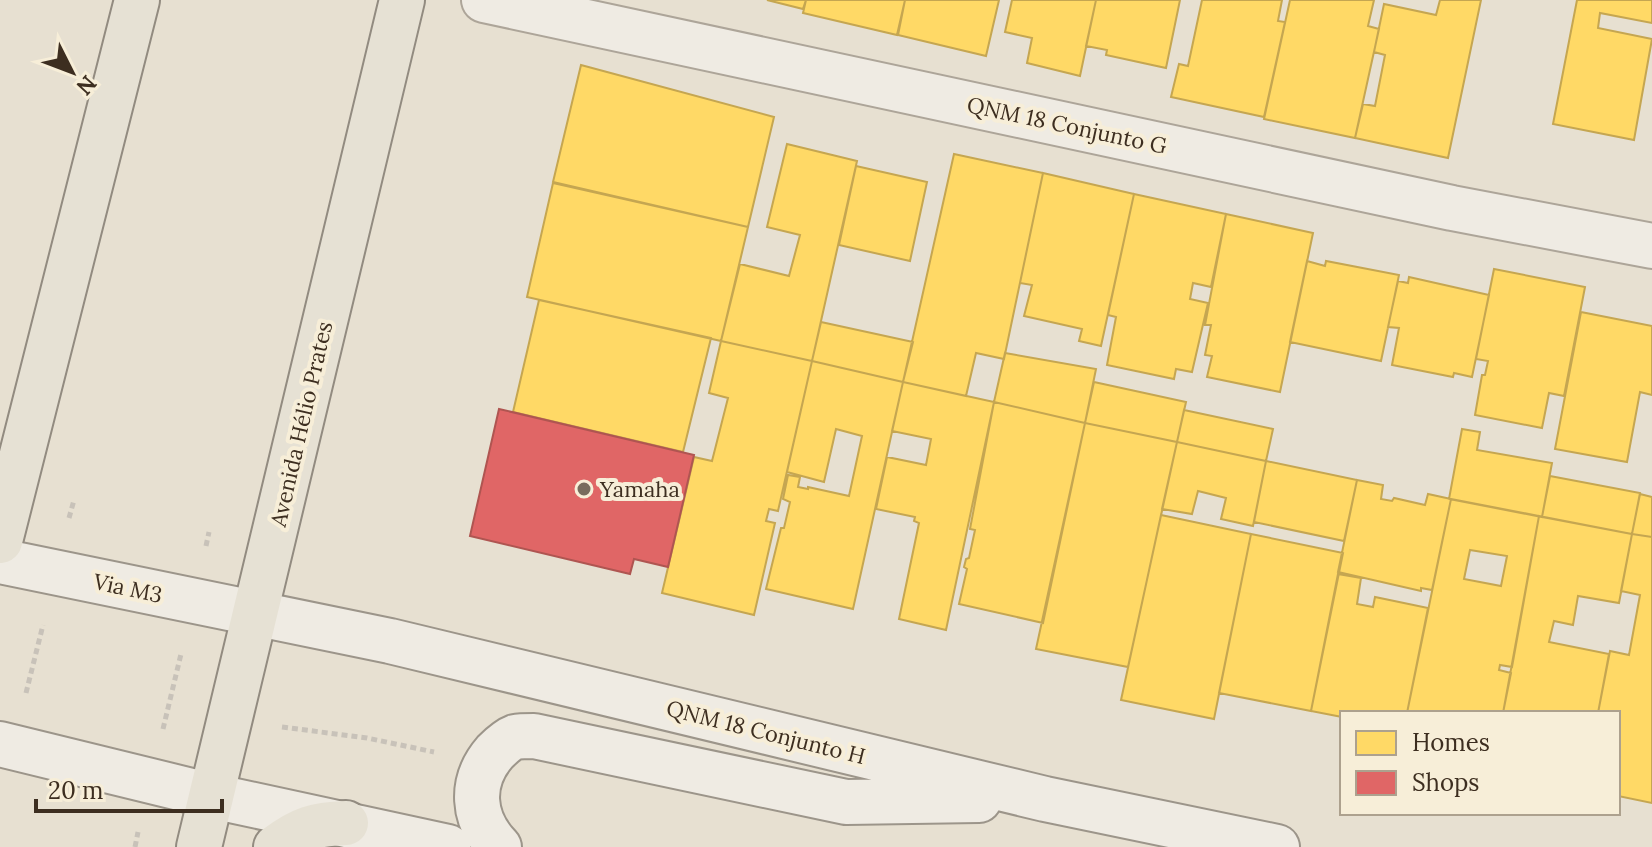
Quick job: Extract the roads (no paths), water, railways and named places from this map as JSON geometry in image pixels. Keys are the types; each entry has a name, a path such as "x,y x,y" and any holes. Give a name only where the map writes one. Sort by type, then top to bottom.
{"main road":[{"path":"0,541 137,0"},
{"name":"Avenida Hélio Prates","path":"199,847 402,0"},
{"name":"QNM 18 Conjunto G","path":"484,0 1452,208 1652,246"},
{"name":"Via M3","path":"0,561 256,616"},
{"name":"QNM 18 Conjunto H","path":"256,616 390,641 1045,799 1277,847"},
{"path":"499,847 482,827 476,794 486,763 514,737 534,736 846,802 1045,799"},
{"path":"7,746 212,796 448,847"},
{"path":"276,847 295,833 320,823 346,823"}],"place":[{"name":"Yamaha","path":"584,489"}]}
